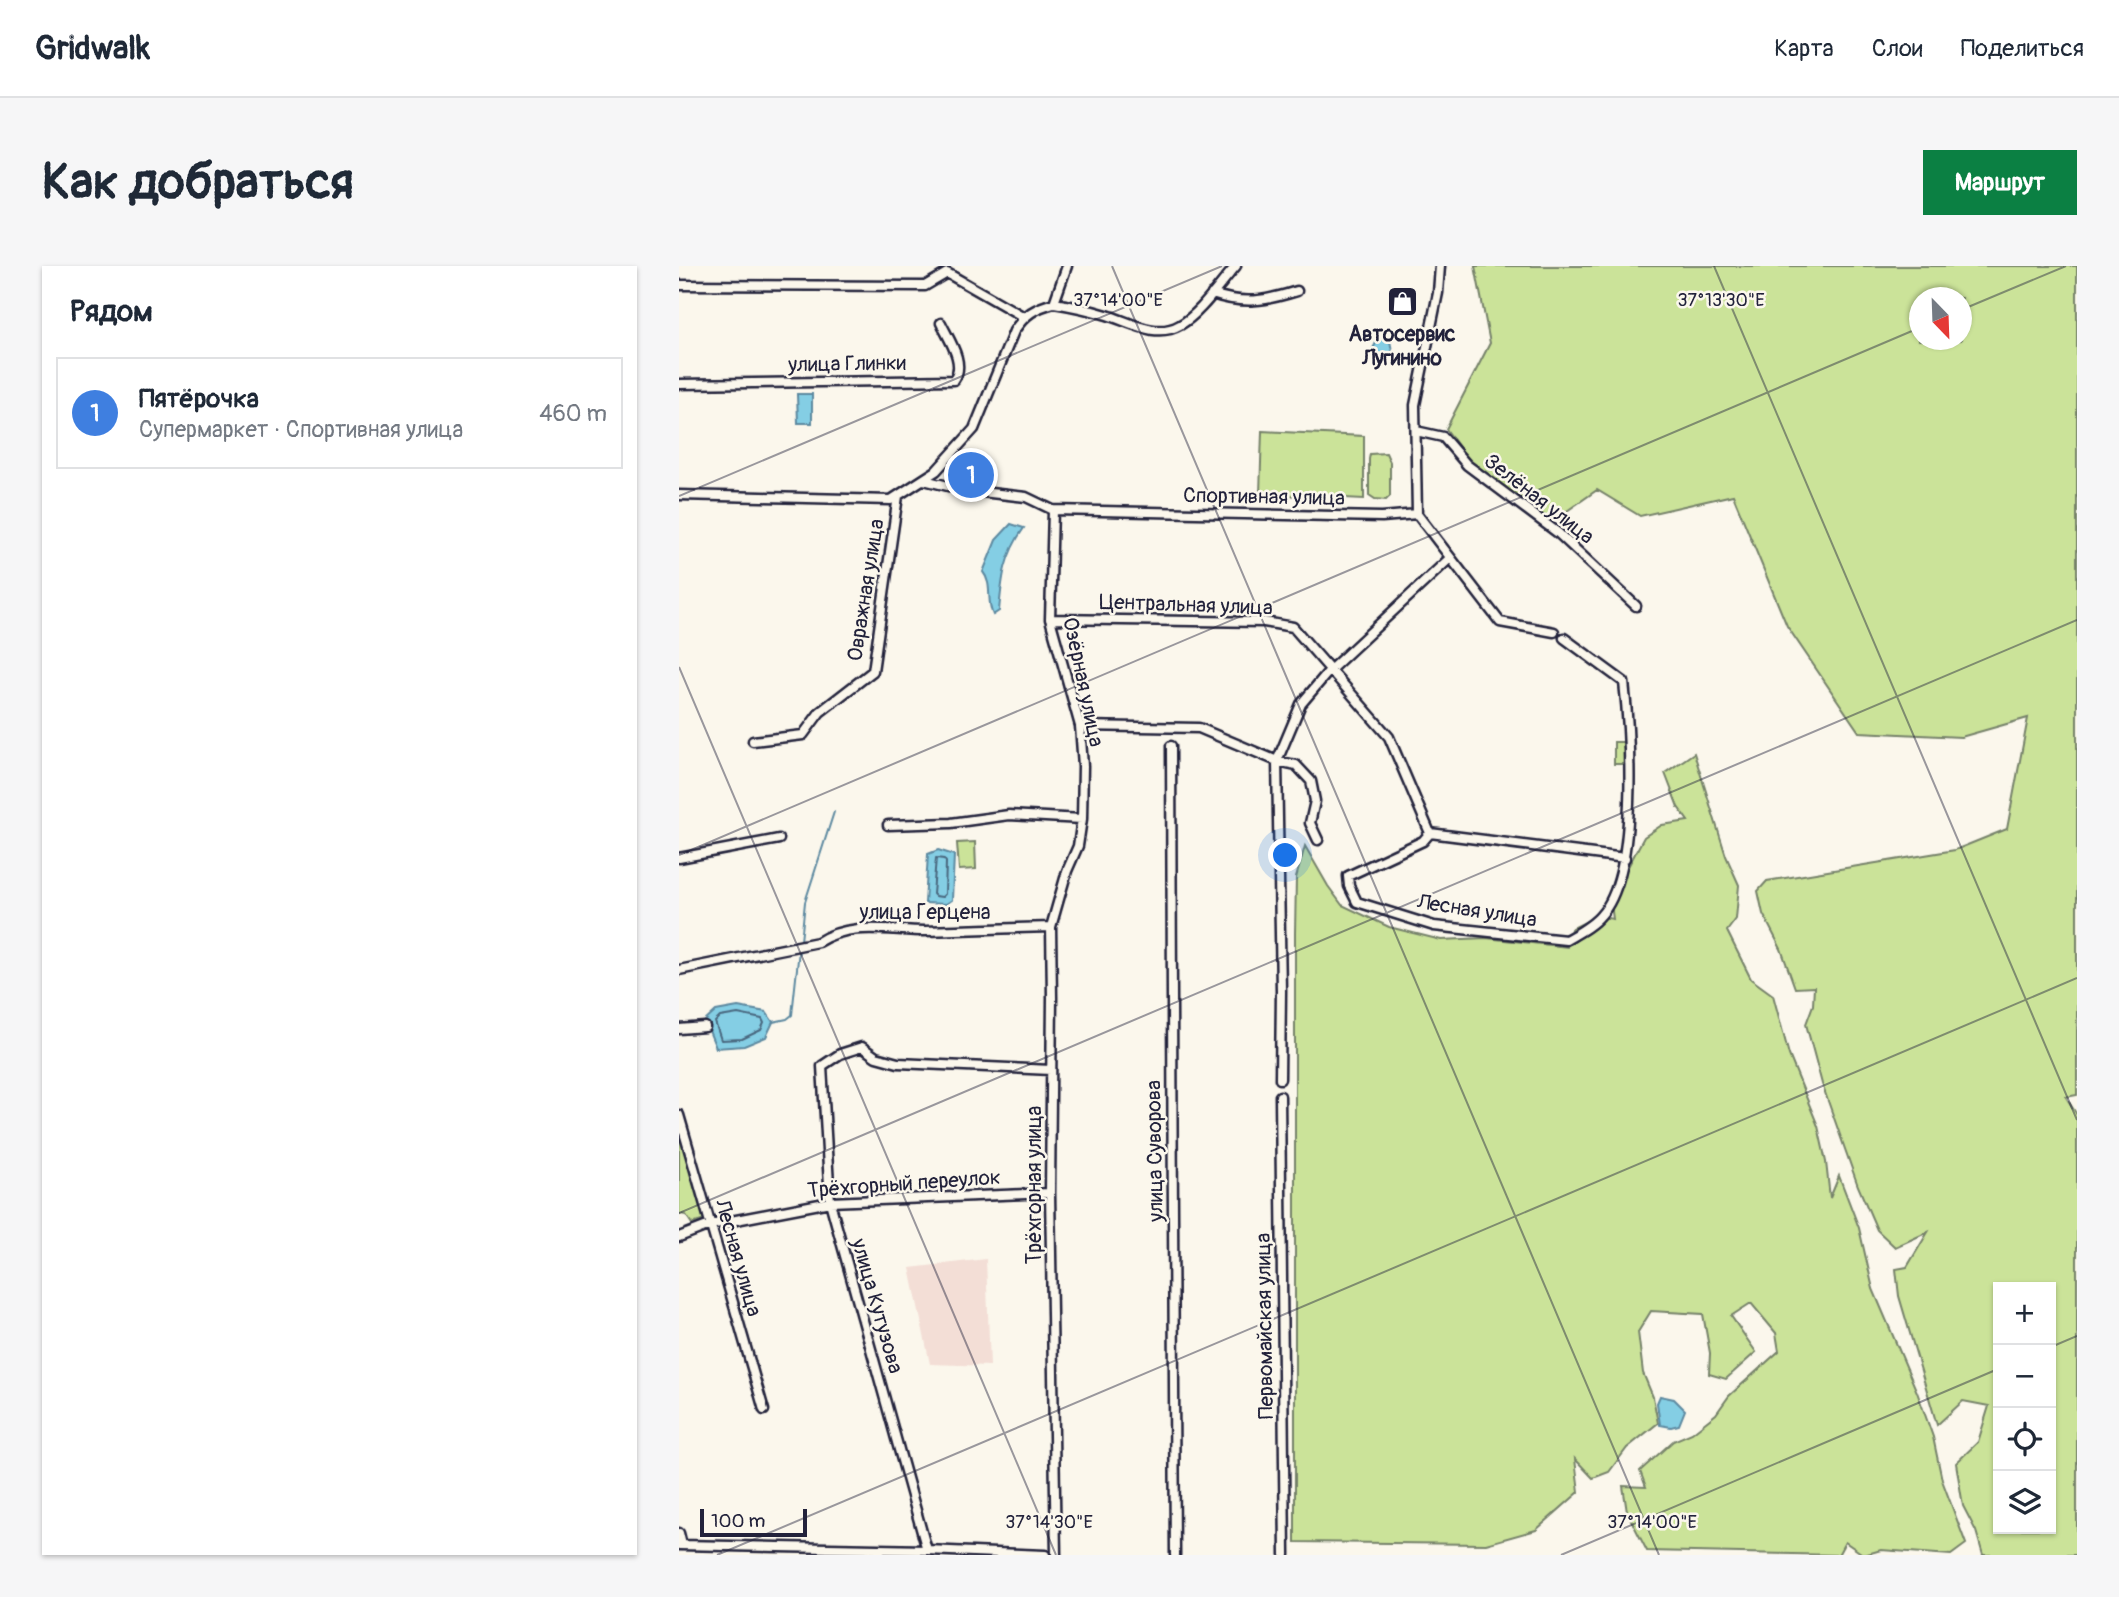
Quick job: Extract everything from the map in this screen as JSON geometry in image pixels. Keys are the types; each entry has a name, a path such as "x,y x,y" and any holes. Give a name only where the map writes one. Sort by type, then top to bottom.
{"street":[{"path":"1054,303 1067,266"},
{"path":"679,495 891,500 936,471 974,429 1014,331 1036,307 1054,303 1078,306 1141,329 1171,329 1182,324 1236,266"},
{"path":"1440,266 1438,293 1415,405 1417,514 1500,622 1554,632"},
{"path":"679,285 925,286 947,273 1024,317"},
{"path":"1212,294 1233,301 1268,300 1297,290"},
{"name":"улица Глинки","path":"679,384 954,380 959,373 959,365 941,323"},
{"name":"Зелёная улица","path":"1416,431 1443,437 1467,465 1558,533 1636,606"},
{"name":"Спортивная улица","path":"923,480 964,490 1026,497 1053,510 1382,517 1417,514"},
{"name":"Овражная улица","path":"753,741 803,735 820,712 873,671 898,496"},
{"name":"Озёрная улица","path":"1053,510 1050,619 1080,726 1083,766 1082,819"},
{"path":"1280,1079 1277,761 1301,704 1329,671 1449,559"},
{"name":"Центральная улица","path":"1050,619 1264,622 1293,627 1389,737 1430,834"},
{"path":"1430,834 1625,858 1629,744 1624,682 1564,639"},
{"path":"1080,726 1199,728 1277,761 1296,765 1311,781 1315,802 1310,823 1318,840"},
{"name":"улица Суворова","path":"1171,746 1170,1007 1175,1260 1175,1555"},
{"path":"888,825 951,823 1009,815 1082,819"},
{"name":"Трёхгорная улица","path":"1056,1555 1050,1193 1051,927 1067,871 1078,846 1082,819"},
{"name":"Лесная улица","path":"1430,834 1423,841 1348,876 1349,886 1357,902 1434,926 1566,940 1601,916 1611,900 1625,858"},
{"path":"679,858 779,839"},
{"name":"улица Герцена","path":"679,970 818,942 827,936 857,928 922,931 1051,927"},
{"path":"679,1029 705,1027"},
{"name":"улица Кутузова","path":"927,1550 830,1202 822,1066 840,1054 862,1047 876,1057 898,1063 1051,1070"},
{"name":"Первомайская улица","path":"1280,1096 1285,1555"},
{"name":"Лесная улица","path":"679,1115 764,1410"},
{"name":"Трёхгорный переулок","path":"679,1237 710,1225 830,1202 1050,1193"},
{"path":"679,1533 681,1545 1045,1555"}],"shaded area":[{"path":"986,1259 990,1366 930,1364 910,1268"}],"green space":[{"path":"1475,266 2077,266 2077,1095 2066,1097 2077,1115 2077,1555 1983,1555 1976,1531 1963,1506 1956,1463 1978,1442 1989,1406 1963,1401 1937,1425 1899,1296 1896,1269 1907,1267 1928,1232 1895,1247 1877,1230 1858,1186 1822,1084 1806,1024 1813,1005 1814,987 1795,988 1781,949 1763,914 1758,891 1767,881 1955,850 2007,829 2028,718 1961,737 1859,732 1787,626 1733,495 1640,516 1597,490 1554,520 1539,521 1497,481 1470,462 1446,429 1490,343"},
{"path":"1262,431 1364,436 1364,499 1260,494"},
{"path":"1386,453 1390,462 1390,496 1386,500 1375,499 1369,495 1370,454"},
{"path":"1614,742 1625,742 1625,764 1614,764"},
{"path":"1694,753 1726,856 1739,885 1736,919 1727,931 1751,979 1773,995 1789,1055 1818,1126 1830,1198 1839,1176 1859,1228 1873,1289 1917,1392 1933,1437 1942,1480 1966,1544 1951,1555 1881,1550 1864,1555 1845,1542 1838,1555 1647,1551 1627,1512 1623,1486 1646,1487 1640,1471 1673,1441 1692,1433 1716,1414 1729,1396 1779,1351 1776,1333 1751,1303 1731,1316 1756,1352 1726,1379 1709,1374 1710,1353 1703,1314 1651,1311 1638,1332 1643,1373 1653,1397 1658,1423 1627,1448 1609,1472 1593,1478 1575,1459 1579,1492 1536,1530 1486,1544 1295,1542 1295,933 1296,878 1305,846 1342,905 1389,927 1441,940 1486,938 1567,947 1571,929 1597,916 1613,919 1611,904 1616,889 1644,837 1662,825 1688,821 1678,807 1665,773"},
{"path":"975,842 976,869 959,870 957,843"},
{"path":"679,1131 705,1220 692,1224 686,1215 679,1214"}],"water":[{"path":"1383,330 1390,341 1393,356 1378,360 1370,354"},
{"path":"797,394 812,394 812,423 798,423"},
{"path":"1011,524 1024,528 1008,558 999,611 993,615 988,582 983,572 996,540"},
{"path":"938,850 954,855 952,900 946,904 925,903 928,854"},
{"path":"738,1007 766,1012 773,1022 766,1037 744,1046 716,1048 705,1021 716,1011"},
{"path":"1660,1396 1674,1399 1685,1410 1679,1425 1660,1425 1657,1403"}],"waterway":[{"path":"801,941 805,902 834,812"},
{"path":"773,1022 792,1015 799,950"}],"place":[{"name":"Автосервис Лугинино","path":"1402,302"},
{"name":"Пятёрочка","path":"971,475"}]}
